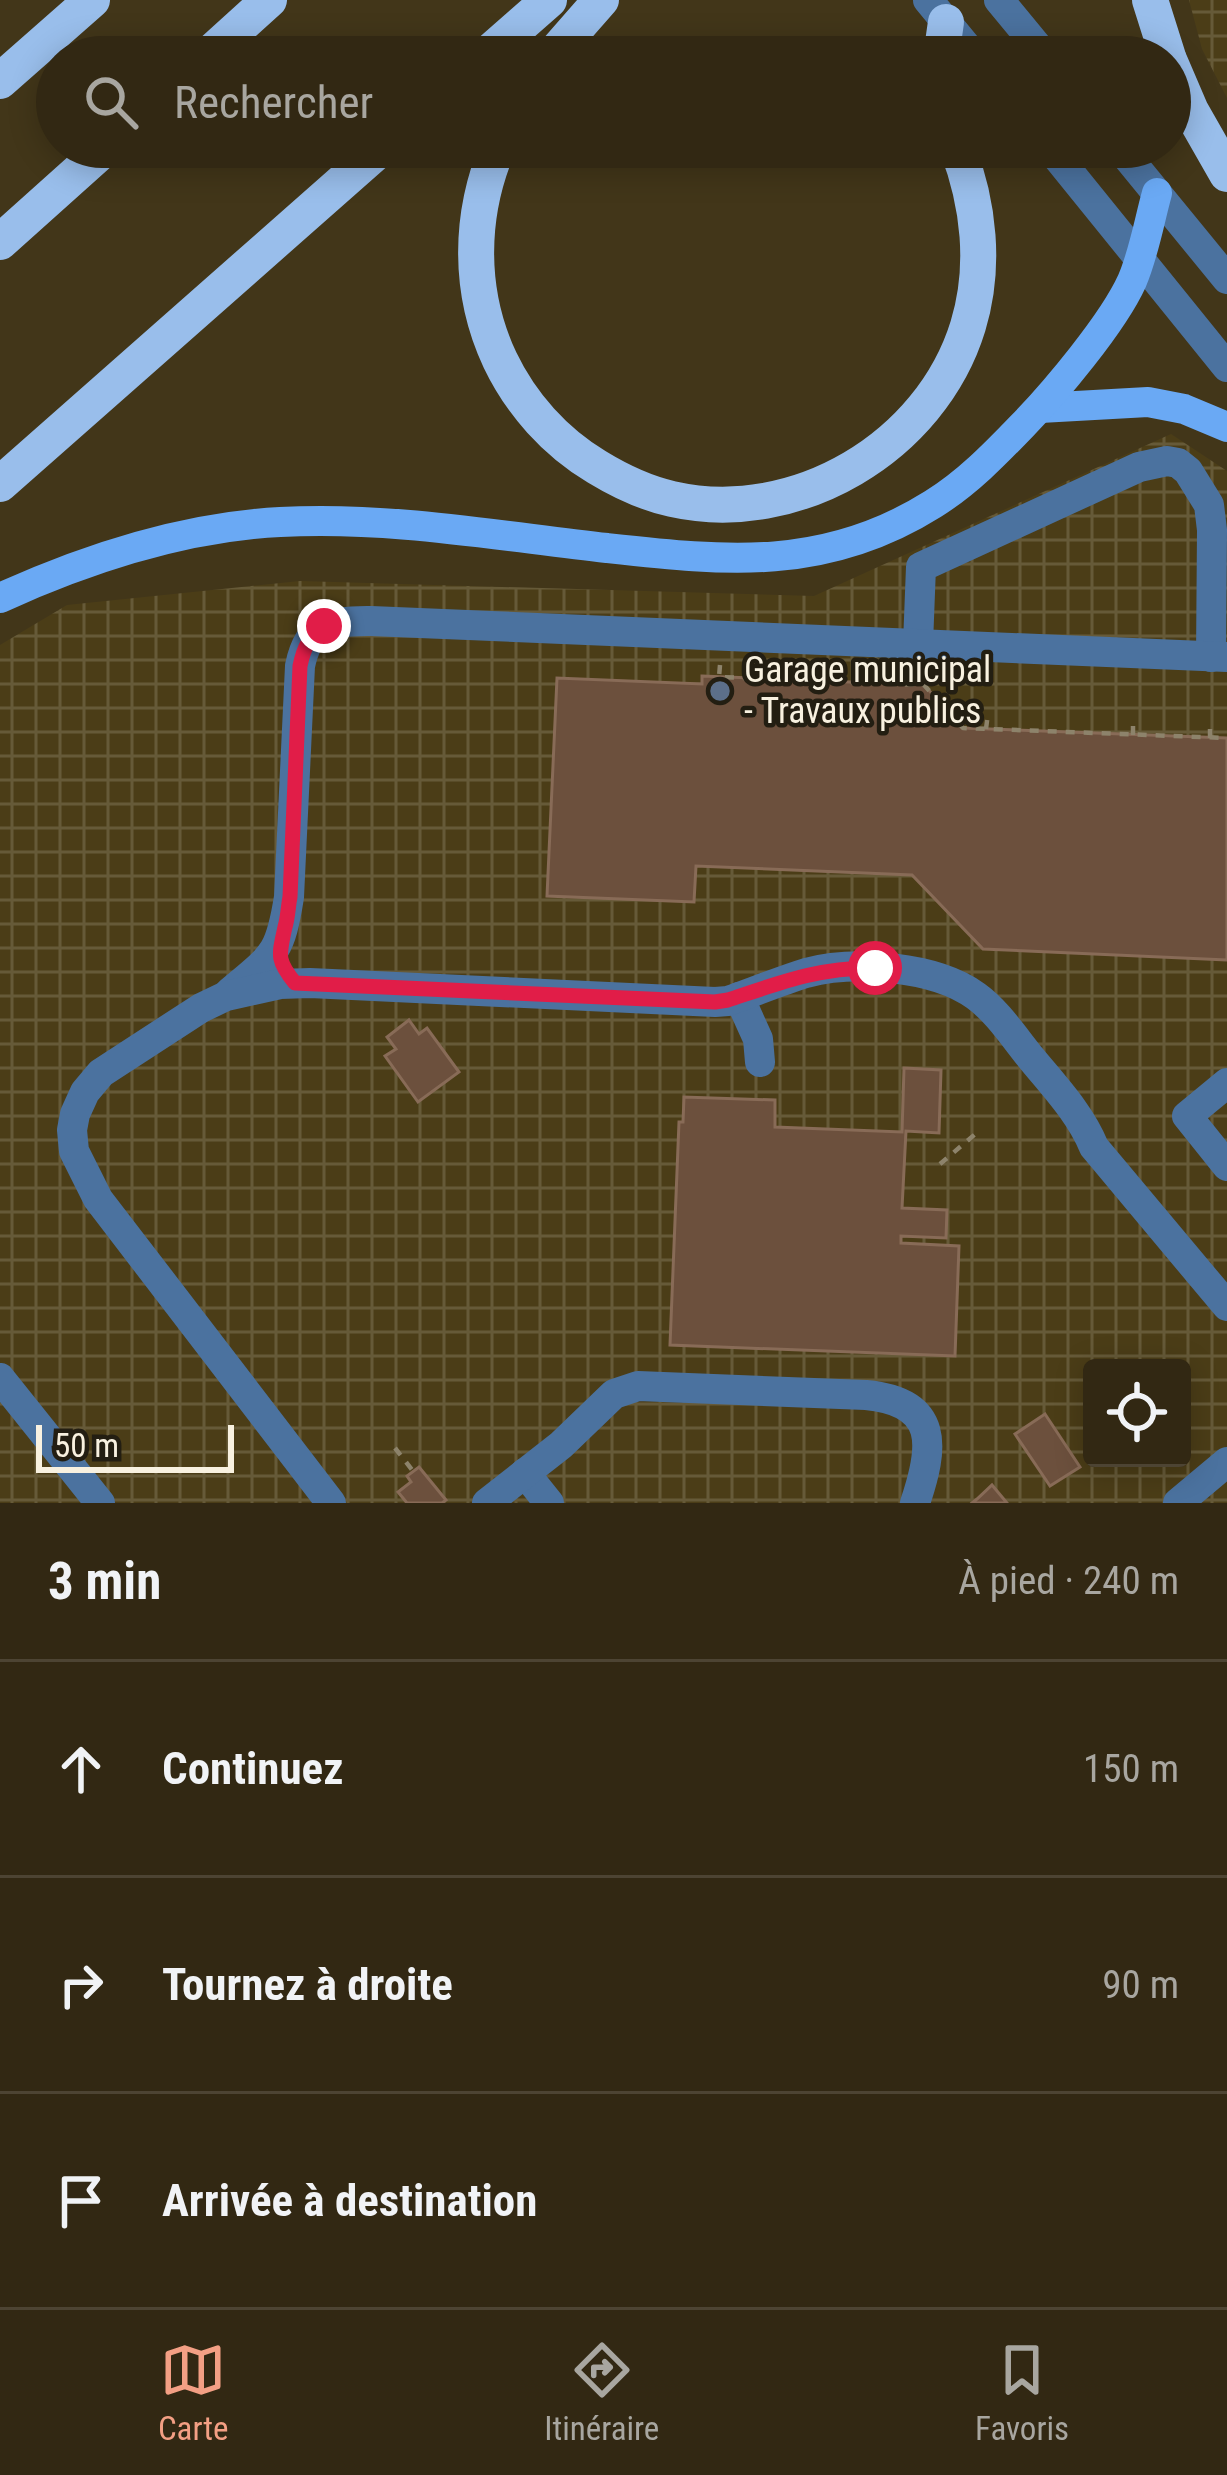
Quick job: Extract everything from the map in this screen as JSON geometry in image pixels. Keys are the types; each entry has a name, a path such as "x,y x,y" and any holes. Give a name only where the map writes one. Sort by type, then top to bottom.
{"highway":[{"path":"51,36 92,0"},
{"path":"229,36 269,0"},
{"path":"508,36 549,0"},
{"path":"570,36 602,0"},
{"path":"1150,0 1161,36"},
{"path":"0,81 36,49"},
{"path":"1191,111 1227,174"},
{"path":"0,242 83,168"},
{"path":"0,484 358,168"},
{"path":"491,168 482,194 476,267 485,321 514,385 551,431 607,473 653,494 726,505 798,494 862,464 900,433 947,374 968,327 978,279 978,232 964,168"}],"main road":[{"path":"0,598 151,543 281,522 392,524 744,560 810,552 884,529 931,506 978,470 1040,408 1134,278 1157,194"},
{"path":"1040,408 1148,402 1184,409 1227,427"}],"street":[{"path":"999,0 1029,36"},
{"path":"1066,168 1227,367"},
{"path":"1136,168 1227,279"},
{"path":"226,996 264,963 279,945 285,928 300,666 311,635 324,626 370,621 930,653 1219,657 1209,506 1188,471 1167,460 1139,467 921,567 930,653"},
{"path":"279,945 280,962 295,983"},
{"path":"331,1503 98,1198 74,1151 75,1114 100,1073 201,1008 249,988 295,983 715,1002 808,973 851,967 933,976 978,997 1085,1124 1094,1147 1227,1306"},
{"path":"739,997 758,1039 760,1062"},
{"path":"1227,1083 1187,1116 1227,1166"},
{"path":"0,1378 100,1503"},
{"path":"487,1503 561,1445 614,1394 638,1386 866,1395 902,1403 926,1430 928,1460 915,1503"},
{"path":"1178,1503 1227,1462"},
{"path":"526,1473 549,1503"}],"path":[{"path":"930,653 940,702"},
{"path":"719,677 924,686 963,728 1227,738"},
{"path":"986,728 988,713"},
{"path":"1060,732 1061,718"},
{"path":"1133,719 1133,735"},
{"path":"1210,722 1210,738"},
{"path":"940,1164 980,1130"},
{"path":"395,1448 413,1472"}],"shaded area":[{"path":"1189,0 1227,0 1227,98 1202,49"},
{"path":"1171,434 1227,471 1227,1503 0,1503 0,645 67,605 300,581 814,596"}],"building":[{"path":"702,676 924,685 963,728 1227,738 1227,960 983,949 912,875 696,866 694,902 547,896 557,678 702,684"},
{"path":"409,1020 419,1034 427,1028 459,1072 418,1102 385,1056 396,1049 387,1037"},
{"path":"904,1068 941,1070 939,1133 906,1131 902,1208 947,1210 946,1238 901,1236 901,1243 959,1246 955,1356 670,1345 684,1097 775,1100 775,1127 902,1132"},
{"path":"1045,1414 1080,1467 1050,1486 1015,1434"},
{"path":"419,1467 446,1500 442,1503 407,1503 398,1492"},
{"path":"992,1485 1007,1503 972,1503 977,1499"}],"place":[{"name":"Garage municipal - Travaux publics","path":"720,691"}],"route":[{"path":"324,626 311,635 300,666 290,897 279,945 280,962 295,983 715,1002 808,973 875,968"}]}
